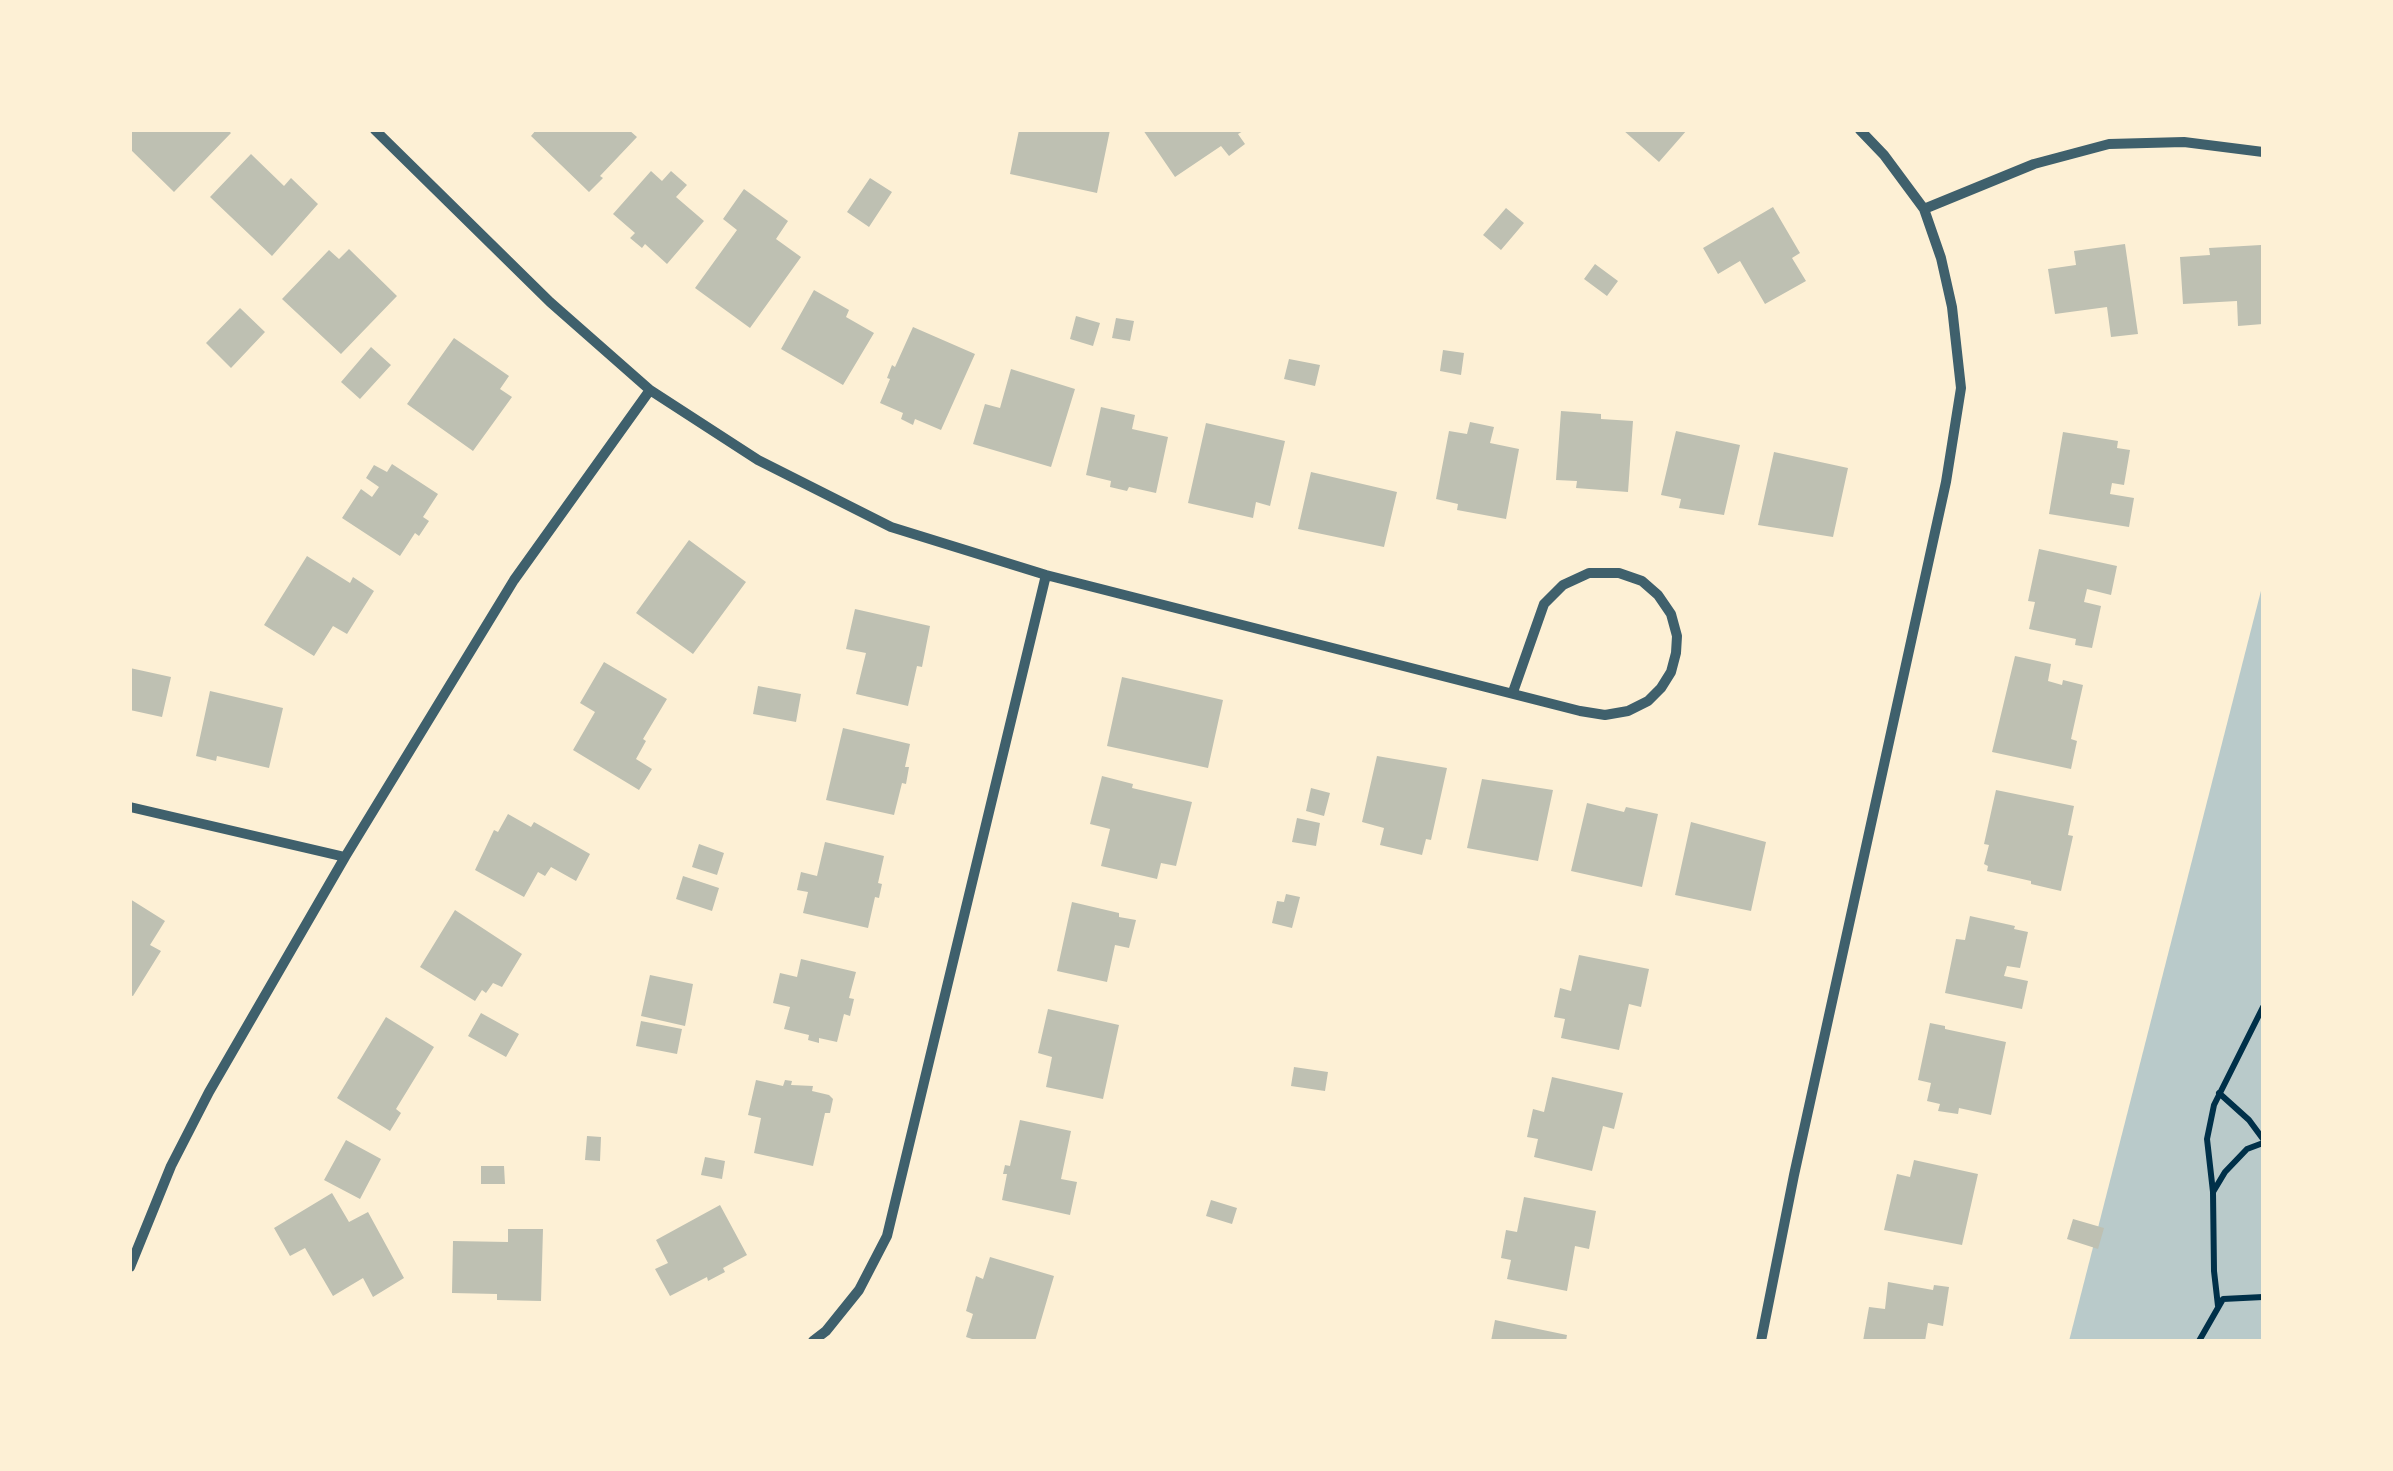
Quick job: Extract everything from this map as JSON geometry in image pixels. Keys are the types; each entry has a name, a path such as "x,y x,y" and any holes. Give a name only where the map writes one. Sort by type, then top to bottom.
{"street":[{"path":"375,130 550,302 650,390 758,460 890,528 1046,575 1580,711 1605,715 1628,711 1648,700 1671,672 1677,636 1671,614 1658,594 1642,581 1620,573 1589,573 1564,585 1544,604 1513,692"},
{"path":"1761,1341 1790,1192 1946,482 1961,388 1952,308 1941,258 1924,209 1860,130"},
{"path":"1924,209 2034,164 2109,144 2184,142 2263,152"},
{"path":"130,1267 171,1166 209,1092 345,857 514,580 650,390"},
{"path":"813,1341 859,1290 887,1236 1046,575"},
{"path":"130,807 345,857"}],"path":[{"path":"2218,1306 2207,1139 2219,1093 2263,1007"},
{"path":"2212,1192 2247,1149 2263,1141 2249,1120 2219,1093"},
{"path":"2199,1341 2223,1299 2263,1297"}],"shaded area":[{"path":"2263,583 2263,1341 2069,1341"}],"building":[{"path":"130,130 231,133 174,192 130,149"},
{"path":"536,130 629,130 637,137 589,192 531,136"},
{"path":"1019,130 1110,130 1097,193 1010,174"},
{"path":"1143,130 1245,130 1238,134 1245,144 1229,156 1221,146 1175,177"},
{"path":"1623,130 1687,130 1659,162"},
{"path":"251,154 284,186 291,178 318,204 272,256 210,197"},
{"path":"651,171 662,181 671,171 687,185 676,197 704,221 667,264 645,244 642,248 630,238 635,233 613,214"},
{"path":"870,178 892,192 869,227 847,212"},
{"path":"744,189 788,221 776,239 801,257 750,328 695,288 737,230 723,219"},
{"path":"1773,207 1800,253 1792,258 1806,281 1765,304 1740,261 1718,274 1703,248"},
{"path":"1506,208 1524,223 1501,250 1483,235"},
{"path":"2125,244 2138,334 2111,337 2107,307 2055,314 2048,269 2076,265 2074,251"},
{"path":"2261,245 2263,324 2238,326 2237,301 2183,304 2180,257 2210,255 2209,248"},
{"path":"349,249 397,296 341,354 282,299 329,250 339,259"},
{"path":"1595,264 1618,281 1607,296 1584,279"},
{"path":"814,290 849,310 846,317 874,333 843,385 781,349"},
{"path":"240,308 265,332 231,368 206,343"},
{"path":"1076,316 1100,323 1093,346 1070,339"},
{"path":"1116,318 1134,321 1130,341 1112,338"},
{"path":"913,327 975,354 941,430 915,419 913,425 901,419 903,413 880,403 892,365 895,367"},
{"path":"454,338 509,376 500,389 512,397 473,451 407,404"},
{"path":"371,347 391,365 360,399 341,382"},
{"path":"1443,350 1464,353 1461,375 1440,371"},
{"path":"1289,359 1320,365 1315,386 1284,379"},
{"path":"1011,369 1075,389 1051,467 973,444 985,404 1000,408"},
{"path":"1101,407 1135,415 1132,429 1168,437 1156,493 1110,487 1111,481 1086,475"},
{"path":"1561,411 1633,421 1628,492 1576,488 1577,481 1556,480"},
{"path":"1470,422 1494,427 1490,443 1519,449 1506,519 1457,510 1458,504 1436,499 1449,431 1467,434"},
{"path":"1206,423 1285,441 1270,506 1256,502 1253,518 1188,503"},
{"path":"1676,431 1740,445 1724,515 1679,508 1681,499 1661,495"},
{"path":"2063,432 2118,441 2117,448 2130,450 2124,485 2112,483 2110,494 2134,498 2129,527 2049,514"},
{"path":"1774,452 1848,468 1833,537 1758,525"},
{"path":"392,464 438,494 423,517 429,521 419,536 415,533 400,556 342,518 361,489 372,497 379,487 366,478 374,465 387,472"},
{"path":"1311,472 1397,492 1384,547 1298,529"},
{"path":"689,540 746,582 693,654 636,613"},
{"path":"2039,549 2117,566 2111,595 2087,589 2084,602 2101,606 2092,648 2075,645 2076,639 2029,629 2035,602 2028,601"},
{"path":"307,556 350,583 353,577 374,591 347,634 333,626 314,656 264,625"},
{"path":"855,609 930,626 922,667 917,666 908,706 856,694 866,653 846,649"},
{"path":"2015,656 2051,664 2048,681 2083,685 2071,739 2077,741 2071,769 1992,752"},
{"path":"604,662 667,699 636,759 652,769 639,790 573,750 595,712 580,703"},
{"path":"130,668 171,677 162,717 130,710"},
{"path":"1122,677 1223,700 1208,768 1107,746"},
{"path":"758,686 801,694 796,722 753,714"},
{"path":"210,691 283,708 269,768 217,756 216,761 196,756"},
{"path":"843,728 910,744 906,784 902,783 894,815 826,800"},
{"path":"1377,756 1447,768 1431,840 1426,839 1422,855 1380,845 1384,828 1362,822"},
{"path":"1102,776 1133,784 1132,788 1192,802 1176,866 1161,863 1157,879 1101,866 1110,829 1090,824"},
{"path":"1482,779 1553,790 1538,861 1467,848"},
{"path":"1311,788 1330,793 1324,816 1306,811"},
{"path":"1996,790 2074,806 2068,835 2073,836 2061,891 1987,871 1984,864 1989,845 1984,844"},
{"path":"1587,803 1624,812 1626,807 1658,814 1642,887 1571,871"},
{"path":"508,814 531,827 534,822 590,854 576,881 551,867 545,876 538,872 524,897 475,870 494,830 498,832"},
{"path":"1297,818 1320,823 1316,846 1292,842"},
{"path":"1691,822 1766,842 1751,911 1675,895"},
{"path":"825,842 884,856 879,898 875,897 868,928 803,913 808,892 797,890 801,872 817,876"},
{"path":"699,844 724,853 717,875 692,867"},
{"path":"683,876 719,888 712,911 676,899"},
{"path":"1286,894 1300,897 1292,928 1272,923 1277,901 1284,902"},
{"path":"130,899 165,921 150,945 161,951 133,996 130,995"},
{"path":"1072,902 1136,920 1129,948 1115,945 1107,982 1057,971"},
{"path":"455,910 522,954 502,987 493,983 475,1001 420,967"},
{"path":"1970,916 2028,932 2020,968 2007,966 2004,976 2028,981 2022,1009 1945,993 1956,939 1965,940"},
{"path":"1579,955 1649,969 1641,1007 1629,1004 1619,1050 1561,1038 1565,1019 1554,1017 1560,988 1571,991"},
{"path":"801,959 856,972 849,998 854,999 850,1016 844,1014 837,1042 819,1038 819,1043 808,1040 809,1035 784,1029 790,1007 773,1003 780,973 797,977"},
{"path":"650,975 693,984 685,1026 641,1016"},
{"path":"1048,1009 1119,1025 1103,1099 1046,1087 1052,1057 1038,1053"},
{"path":"481,1013 519,1034 506,1057 468,1036"},
{"path":"386,1017 434,1047 396,1109 401,1113 390,1131 337,1098"},
{"path":"641,1021 682,1029 677,1054 636,1046"},
{"path":"1930,1023 2006,1042 1991,1115 1959,1108 1958,1114 1938,1111 1940,1104 1927,1101 1931,1083 1918,1080"},
{"path":"1294,1067 1328,1072 1325,1091 1291,1086"},
{"path":"1552,1077 1623,1093 1614,1129 1603,1126 1592,1171 1534,1157 1538,1139 1527,1137 1533,1109 1544,1112"},
{"path":"756,1080 783,1086 785,1080 792,1081 791,1085 813,1086 812,1091 833,1099 830,1113 825,1113 813,1166 754,1153 761,1118 748,1115"},
{"path":"1020,1120 1071,1131 1061,1179 1077,1182 1070,1215 1002,1200 1005,1165 1010,1166"},
{"path":"587,1136 601,1137 600,1161 585,1160"},
{"path":"346,1140 381,1159 360,1199 324,1180"},
{"path":"705,1157 725,1161 722,1179 701,1175"},
{"path":"1914,1160 1978,1174 1962,1245 1884,1230 1897,1174 1910,1177"},
{"path":"481,1166 504,1166 505,1184 481,1184"},
{"path":"332,1193 349,1222 368,1212 404,1278 373,1297 363,1278 333,1296 305,1248 290,1256 274,1228"},
{"path":"1524,1197 1596,1211 1589,1249 1575,1246 1567,1291 1507,1279 1511,1260 1501,1258 1506,1230 1517,1232"},
{"path":"1211,1200 1237,1208 1232,1224 1206,1216"},
{"path":"720,1205 747,1255 723,1268 725,1272 670,1296 655,1269 668,1263 656,1240"},
{"path":"2073,1219 2104,1228 2098,1249 2067,1239"},
{"path":"508,1229 543,1229 541,1301 497,1300 497,1294 452,1293 453,1241 508,1242"},
{"path":"990,1257 1054,1276 1035,1341 978,1341 966,1337 973,1314 966,1311 976,1276 983,1279"},
{"path":"1888,1282 1933,1290 1934,1285 1949,1287 1943,1326 1928,1323 1925,1341 1863,1341 1869,1307 1885,1309"},
{"path":"1495,1320 1567,1335 1566,1341 1491,1341"}]}
